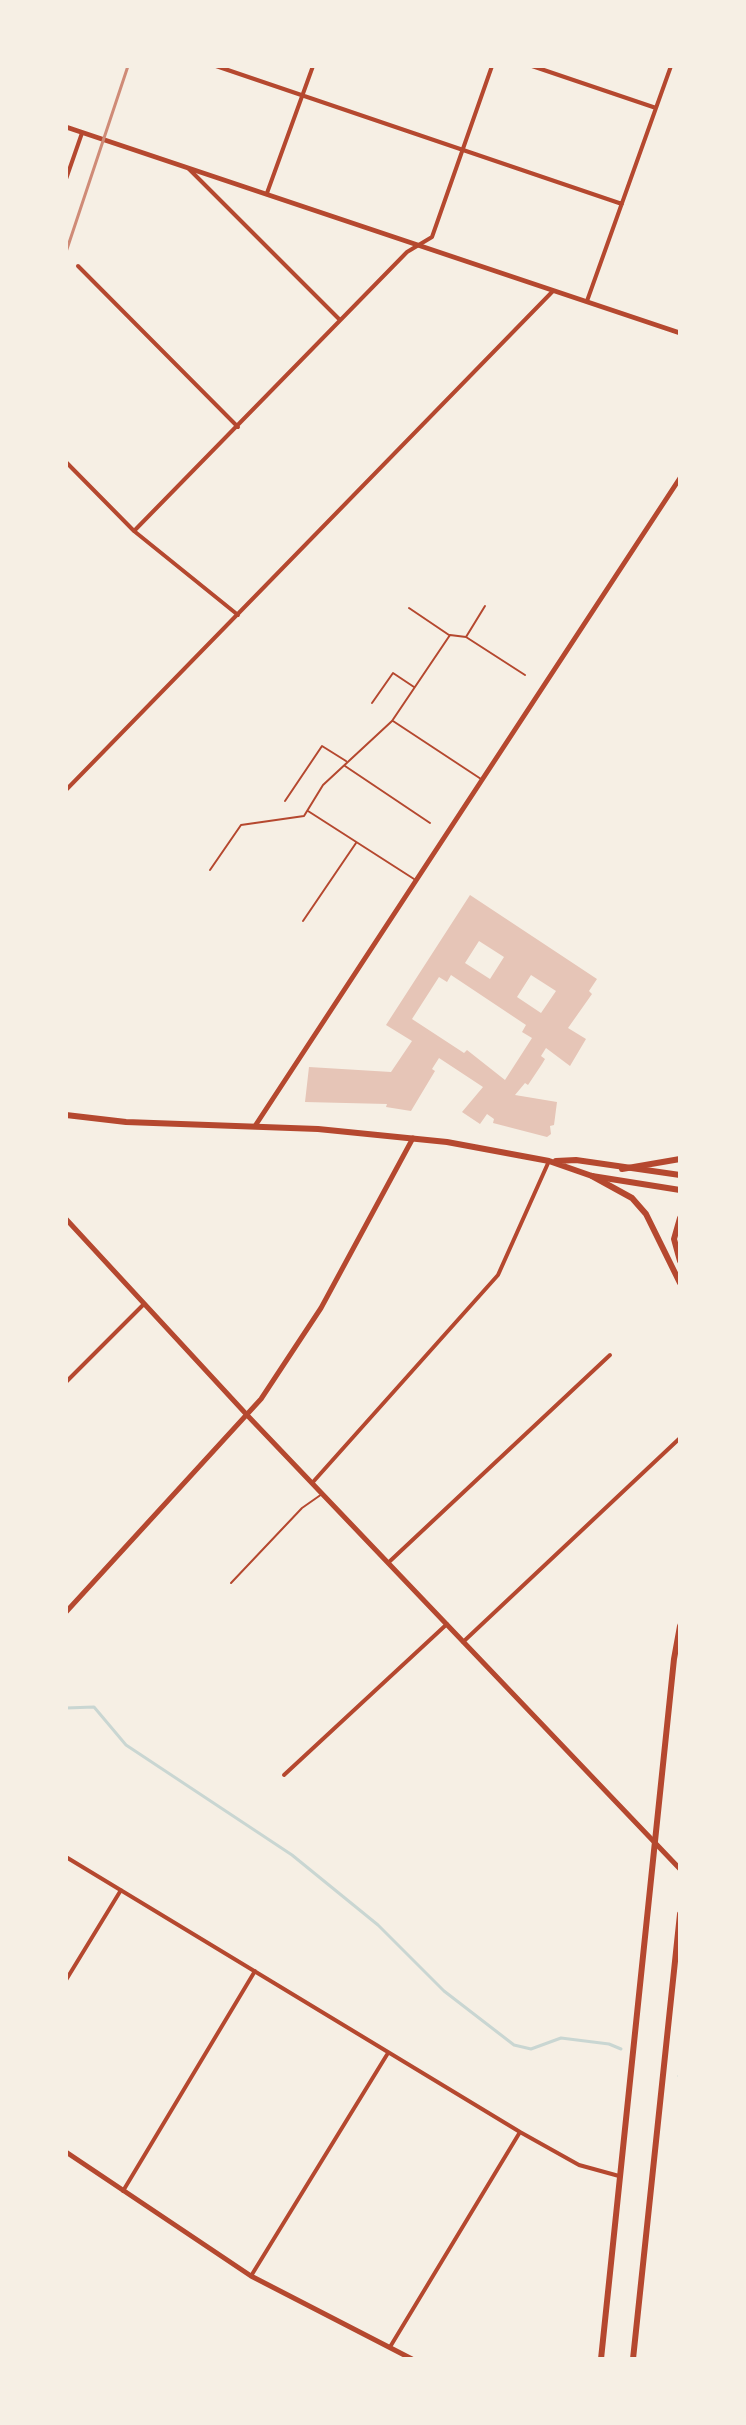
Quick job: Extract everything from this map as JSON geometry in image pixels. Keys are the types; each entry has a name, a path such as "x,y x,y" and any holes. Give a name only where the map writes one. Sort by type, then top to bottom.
{"main road":[{"path":"66,1115 126,1122 255,1126 413,1138 549,1161 592,1176 628,1194 646,1214 680,1283"},
{"path":"622,1169 680,1159"},
{"path":"549,1161 576,1160 680,1175"},
{"path":"592,1176 680,1190"},
{"path":"680,1218 674,1239 680,1261"},
{"path":"601,2359 680,1626"},
{"path":"633,2359 680,1914"}],"street":[{"path":"216,66 622,204"},
{"path":"267,193 313,66"},
{"path":"134,531 407,252 432,237 492,66"},
{"path":"532,66 656,108"},
{"path":"587,301 671,66"},
{"path":"66,127 423,244 680,333"},
{"path":"66,179 82,133"},
{"path":"188,168 340,320"},
{"path":"78,266 238,427"},
{"path":"66,790 554,290"},
{"path":"66,462 134,531 238,615"},
{"path":"255,1126 680,478"},
{"path":"66,1612 247,1415 321,1308 413,1138"},
{"path":"313,1482 498,1275 549,1161"},
{"path":"66,1219 247,1415 680,1869"},
{"path":"66,1382 144,1304"},
{"path":"389,1562 610,1355"},
{"path":"463,1642 680,1438"},
{"path":"284,1775 447,1624"},
{"path":"66,1857 520,2132 579,2165 619,2176"},
{"path":"66,1980 121,1890"},
{"path":"123,2191 255,1971"},
{"path":"251,2276 388,2053"},
{"path":"389,2349 520,2132"},
{"path":"66,2152 251,2276 412,2359"}],"lane":[{"path":"466,637 485,606"},
{"path":"409,608 450,635 466,637 525,675"},
{"path":"210,870 241,825 298,819 323,785 392,721 450,635"},
{"path":"372,703 393,673 415,687"},
{"path":"392,721 482,780"},
{"path":"285,801 322,746 347,761"},
{"path":"344,765 430,823"},
{"path":"307,810 416,880"},
{"path":"303,921 356,842"},
{"path":"231,1583 302,1508 323,1493"}],"building":[{"path":"470,895 597,979 589,991 592,994 568,1028 586,1039 570,1066 546,1048 541,1056 545,1059 542,1064 528,1085 525,1083 515,1095 557,1102 554,1125 550,1126 551,1134 547,1137 493,1123 494,1119 487,1114 480,1124 462,1112 483,1087 439,1058 432,1069 435,1071 411,1111 386,1107 387,1104 305,1102 309,1067 391,1072 412,1041 386,1025","holes":["479,941 504,957 490,979 465,963","451,975 526,1025 522,1032 532,1038 505,1080 467,1050 464,1053 412,1019 439,977 447,982","531,975 556,991 541,1013 517,997"]}],"waterway":[{"path":"66,1708 94,1707 126,1745 292,1855 378,1925 444,1991 514,2045 531,2049 561,2038 609,2044 621,2049"}],"railway":[{"path":"66,252 128,66"}]}
